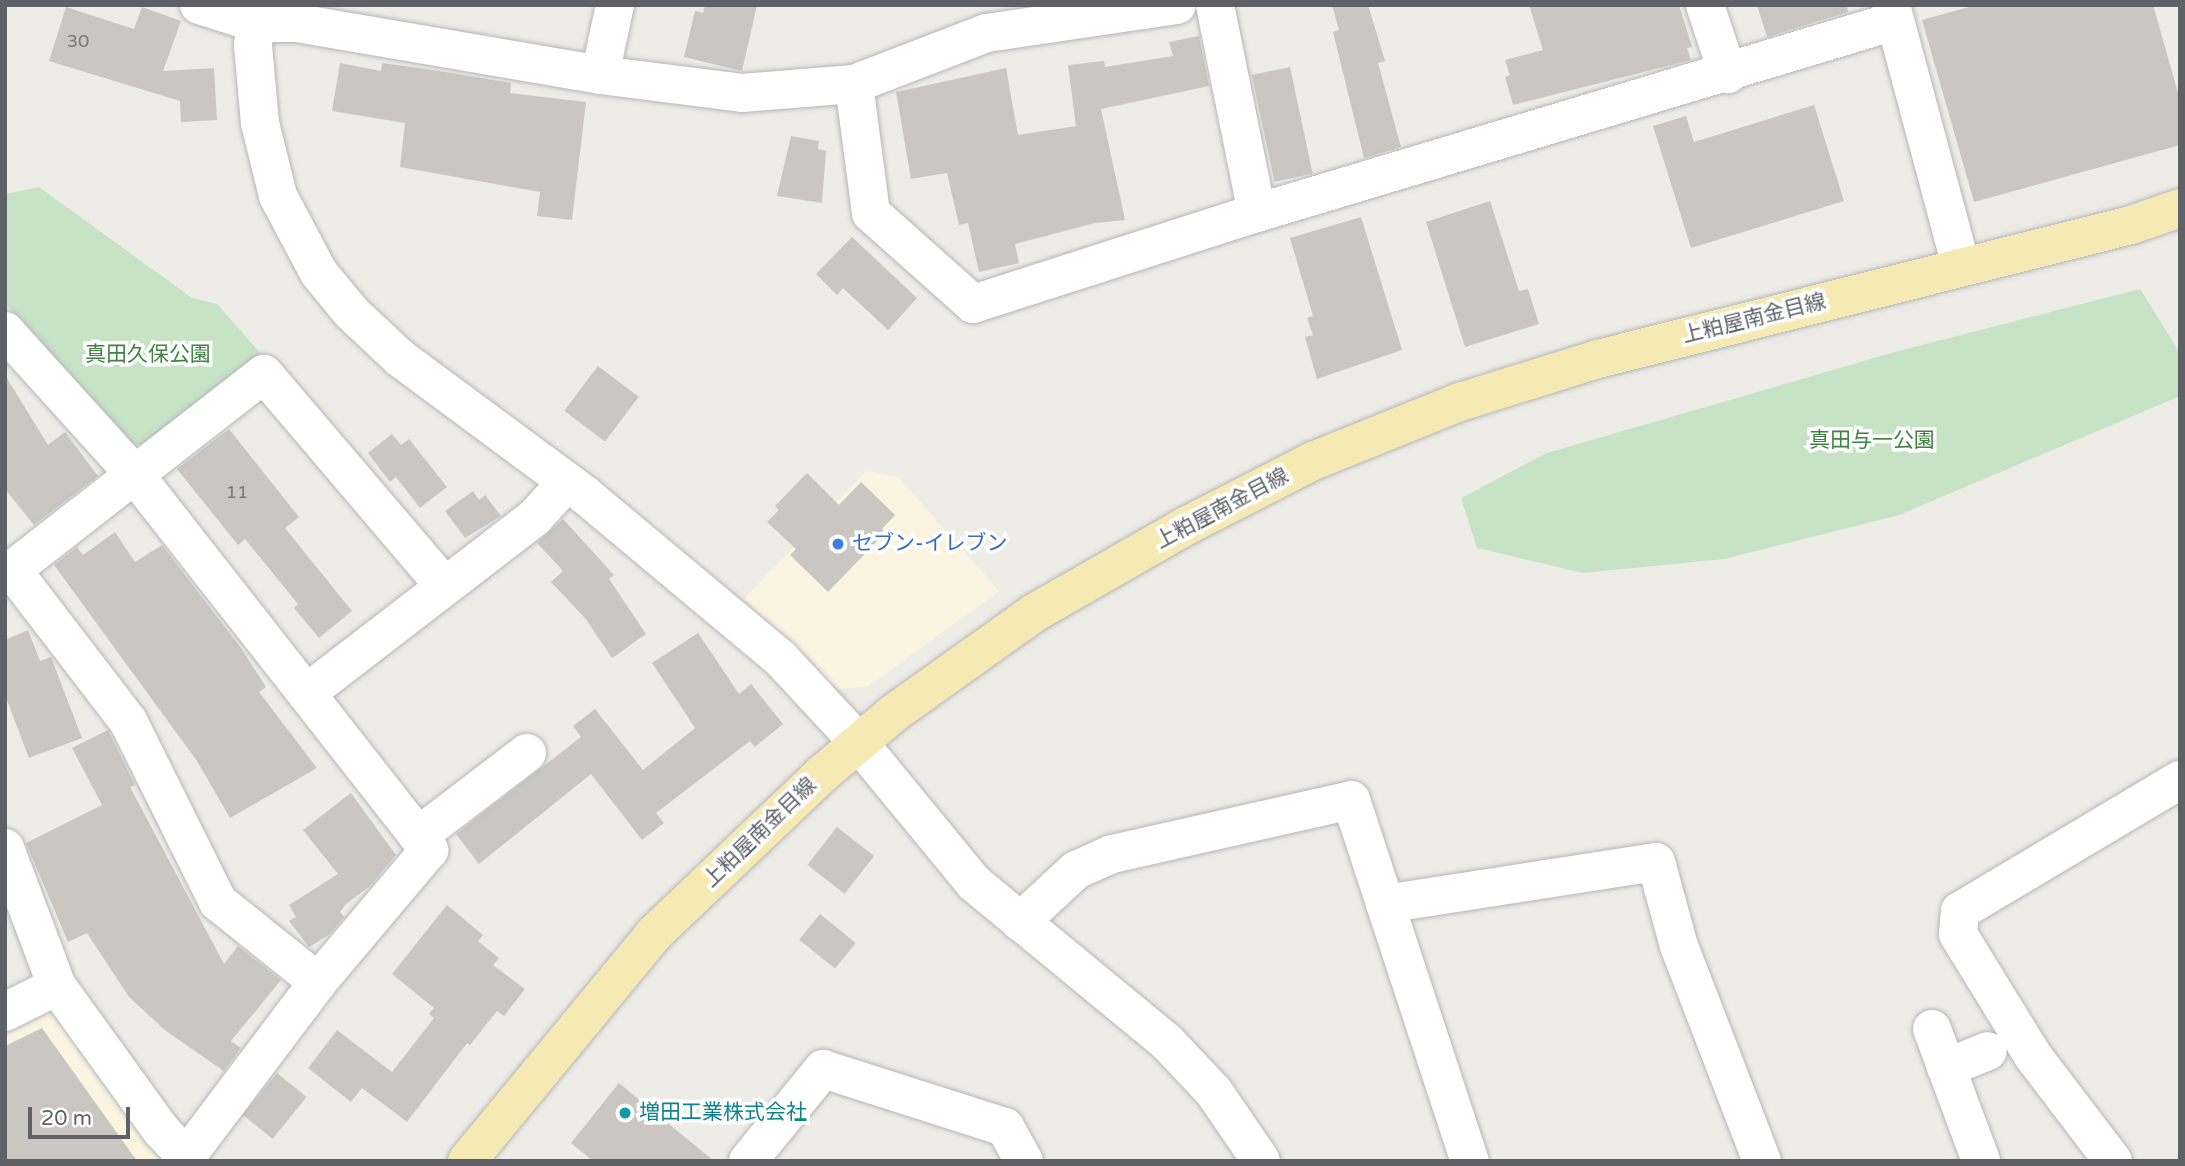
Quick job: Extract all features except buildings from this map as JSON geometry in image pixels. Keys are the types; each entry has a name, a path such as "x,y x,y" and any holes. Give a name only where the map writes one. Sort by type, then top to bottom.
{"main road":[{"name":"上粕屋南金目線","path":"467,1161 654,934 859,743 1034,613 1186,526 1313,461 1460,402 1598,359 2131,225 2180,208"}],"street":[{"path":"199,5 600,75 742,93 854,84 987,33 1019,17 1177,5"},
{"path":"600,75 615,5"},
{"path":"1216,5 1257,214"},
{"path":"1705,5 1728,74"},
{"path":"854,84 871,213 973,304 1257,214 1728,74 1893,13 1961,267"},
{"path":"257,14 259,110 269,166 296,234 319,273 351,312 400,358 567,481 781,659 859,743 948,854 1020,922 1110,990 1166,1041 1214,1092 1250,1157"},
{"path":"5,331 135,475 429,850 318,982 188,1159 161,1130 57,986 5,848"},
{"path":"318,982 218,902 128,722 12,570 264,373 443,584"},
{"path":"307,692 443,584 535,517 567,481"},
{"path":"418,835 527,753"},
{"path":"2113,1161 2026,1045 1958,934 1960,911 2180,780"},
{"path":"1020,922 1076,870 1112,854 1351,800 1470,1161"},
{"path":"1385,904 1656,862 1679,946 1762,1161"},
{"path":"5,1012 57,986"},
{"path":"1932,1029 1981,1161"},
{"path":"1946,1068 1988,1051"},
{"path":"748,1161 823,1069 1005,1127 1024,1161"}],"shaded area":[{"path":"866,471 898,477 999,591 867,687 836,689 744,599"},
{"path":"53,1004 170,1161 5,1161 5,1028"}],"green space":[{"name":"真田久保公園","path":"39,187 192,298 217,304 263,356 146,446 133,444 5,304 5,194"},
{"name":"真田与一公園","path":"2140,289 2180,353 2180,396 1899,515 1724,559 1583,573 1477,548 1461,498 1547,453 1902,350"}],"place":[{"name":"セブン-イレブン","path":"838,544"},
{"name":"増田工業株式会社","path":"625,1113"}]}
